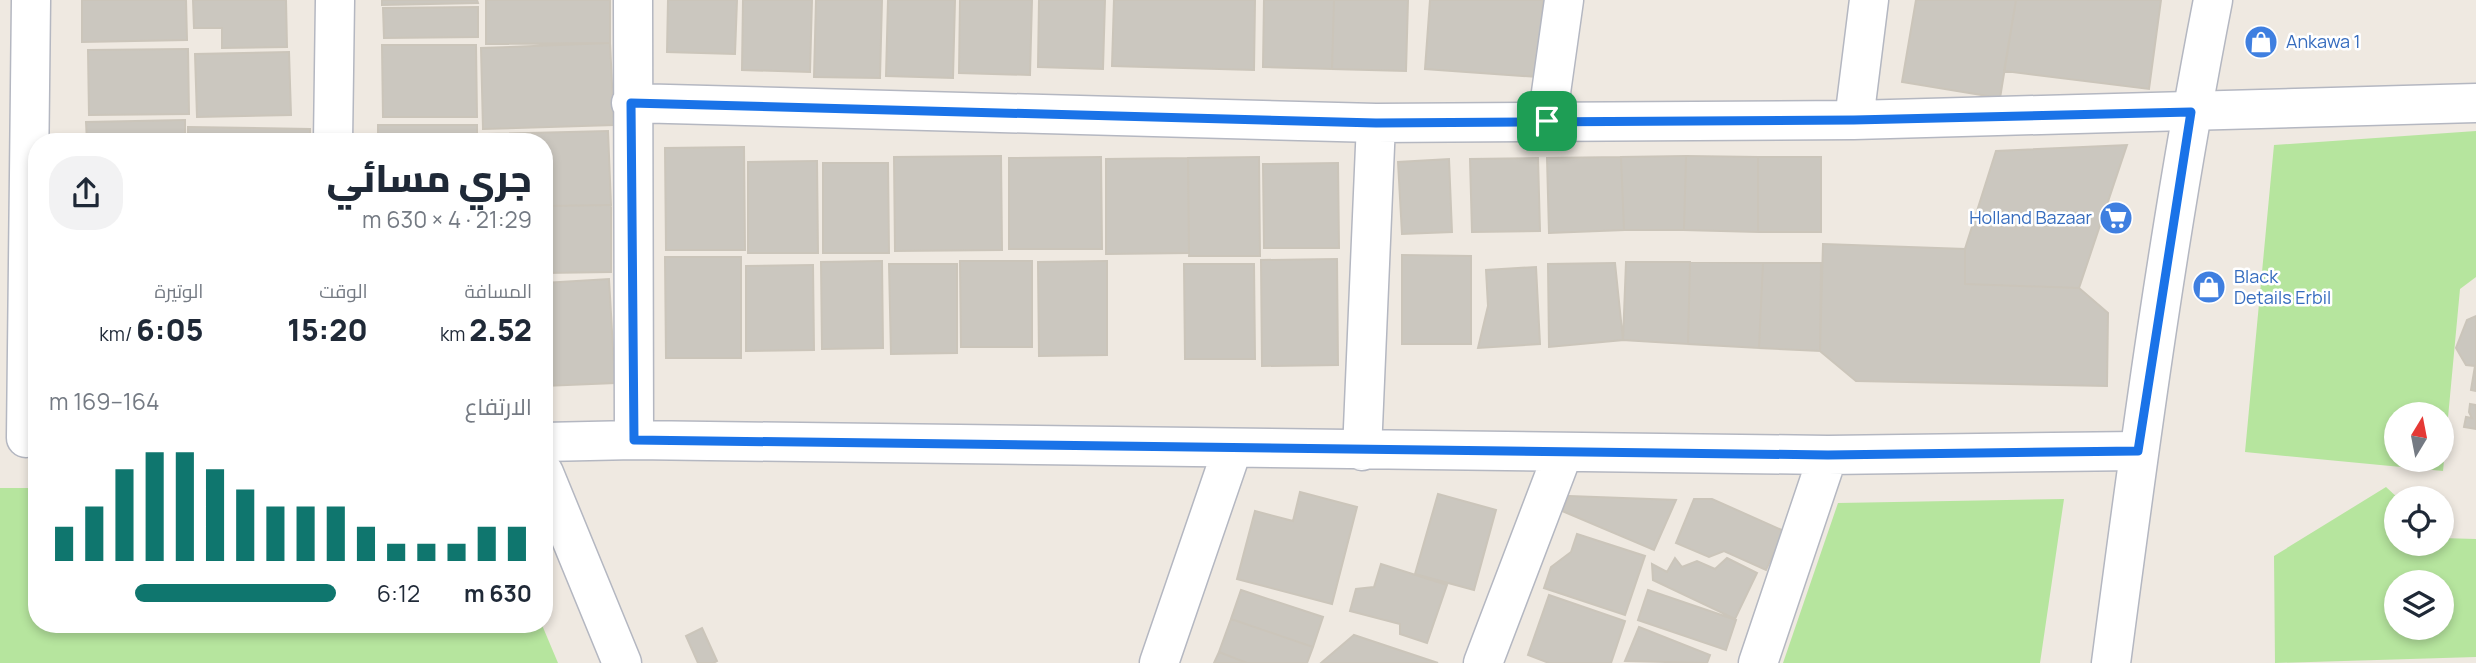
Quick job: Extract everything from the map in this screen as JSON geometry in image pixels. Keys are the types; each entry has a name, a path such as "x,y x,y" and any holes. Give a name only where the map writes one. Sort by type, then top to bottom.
{"street":[{"path":"21,438 31,0"},
{"path":"333,133 335,0"},
{"path":"633,0 631,103 634,440"},
{"path":"1547,121 1564,0"},
{"path":"1854,120 1870,0"},
{"path":"2110,663 2138,451 2191,112 2213,0"},
{"path":"631,103 1376,123 1854,120 2476,103"},
{"path":"1362,451 1376,123"},
{"path":"553,442 634,440 1232,450 1828,455 2138,451"},
{"path":"1158,663 1232,450"},
{"path":"1483,663 1563,453"},
{"path":"1758,663 1828,455"},
{"path":"553,495 622,663"}],"green space":[{"path":"2476,131 2476,277 2460,289 2449,402 2384,402 2384,465 2245,452 2274,145"},
{"path":"0,488 28,488 28,633 545,633 558,663 0,663"},
{"path":"2384,488 2384,556 2454,556 2454,538 2476,539 2476,657 2275,663 2274,556"},
{"path":"2064,499 2040,663 1783,663 1838,503"}],"building":[{"path":"82,0 186,0 187,40 82,42"},
{"path":"193,0 286,0 287,47 222,48 222,28 194,28"},
{"path":"382,0 477,0 478,3 382,5"},
{"path":"486,0 610,0 610,43 486,44"},
{"path":"668,0 737,0 735,54 667,52"},
{"path":"743,0 812,0 810,72 742,70"},
{"path":"816,0 882,0 880,78 814,77"},
{"path":"888,0 955,0 953,78 886,76"},
{"path":"960,0 1032,0 1030,75 959,73"},
{"path":"1039,0 1105,0 1103,69 1038,67"},
{"path":"1114,0 1255,0 1254,70 1112,66"},
{"path":"1264,0 1334,0 1332,69 1263,67"},
{"path":"1334,0 1408,0 1406,71 1332,69"},
{"path":"1430,0 1543,0 1538,77 1425,69"},
{"path":"1916,0 2016,0 2000,98 1902,82"},
{"path":"2016,0 2161,0 2149,89 2004,71"},
{"path":"478,7 478,37 384,38 383,8"},
{"path":"610,43 614,125 483,129 481,48"},
{"path":"382,45 476,45 477,117 383,117"},
{"path":"188,49 189,114 89,115 88,50"},
{"path":"289,52 291,115 197,117 195,54"},
{"path":"185,120 185,133 87,133 86,122"},
{"path":"378,125 477,125 477,133 378,133"},
{"path":"188,127 310,129 310,133 188,133"},
{"path":"608,131 611,205 553,206 553,133 528,133"},
{"path":"2127,145 2079,288 1965,284 1965,249 1996,151"},
{"path":"744,147 745,250 666,250 665,148"},
{"path":"1001,156 1002,250 895,251 894,157"},
{"path":"1686,156 1684,230 1624,230 1621,157"},
{"path":"1686,156 1758,157 1758,232 1684,230"},
{"path":"1101,157 1102,249 1009,249 1009,158"},
{"path":"1259,157 1260,256 1189,256 1188,158"},
{"path":"1621,157 1624,230 1549,233 1547,158"},
{"path":"1758,157 1821,157 1821,232 1758,232"},
{"path":"1188,158 1189,253 1106,254 1106,159"},
{"path":"1538,158 1540,231 1472,232 1470,159"},
{"path":"1449,159 1452,232 1402,234 1398,162"},
{"path":"817,161 818,253 748,253 748,162"},
{"path":"823,163 888,163 889,253 823,253"},
{"path":"1338,163 1339,248 1264,248 1263,164"},
{"path":"611,205 611,272 553,273 553,206"},
{"path":"1823,244 1965,249 1965,284 2079,288 2108,313 2107,386 1856,381 1820,351"},
{"path":"1402,255 1471,256 1471,344 1402,344"},
{"path":"665,257 741,257 741,358 666,358"},
{"path":"1337,259 1338,365 1262,366 1261,260"},
{"path":"882,261 883,348 822,349 821,262"},
{"path":"960,261 1032,261 1032,347 961,347"},
{"path":"1107,261 1107,355 1039,356 1038,262"},
{"path":"1626,262 1690,262 1688,344 1623,340"},
{"path":"1690,262 1763,263 1759,348 1688,344"},
{"path":"1615,263 1623,340 1549,347 1548,264"},
{"path":"1763,263 1821,263 1820,351 1759,348"},
{"path":"889,264 957,264 957,353 891,354"},
{"path":"1184,264 1254,264 1255,359 1185,359"},
{"path":"813,265 814,350 746,351 746,266"},
{"path":"1536,267 1540,344 1478,348 1488,306 1486,270"},
{"path":"609,279 615,383 553,386 553,282"},
{"path":"2476,316 2476,391 2471,390 2475,366 2466,365 2456,348 2467,320"},
{"path":"2470,404 2476,405 2476,429 2464,427 2466,417 2472,418 2469,412"},
{"path":"1300,492 1357,507 1332,604 1237,579 1255,511 1293,521"},
{"path":"1438,494 1496,510 1474,590 1415,574"},
{"path":"1569,496 1676,500 1654,550 1562,511"},
{"path":"1694,499 1712,499 1784,531 1766,570 1724,551 1709,557 1676,543"},
{"path":"1577,534 1645,556 1625,615 1544,588 1551,567 1571,552"},
{"path":"1675,558 1682,567 1697,561 1715,569 1727,558 1757,573 1735,619 1653,580 1652,564 1667,572"},
{"path":"1381,564 1447,585 1427,643 1400,634 1400,624 1350,611 1356,589 1374,587"},
{"path":"1241,590 1323,617 1313,647 1231,619"},
{"path":"1648,590 1736,620 1726,650 1638,620"},
{"path":"1549,595 1625,621 1611,663 1549,663 1528,655"},
{"path":"1231,619 1313,647 1307,663 1247,663 1219,652"},
{"path":"1639,627 1710,655 1707,663 1625,661"},
{"path":"702,628 717,661 713,663 698,663 686,636"},
{"path":"1354,635 1438,663 1321,663"},
{"path":"1219,652 1247,663 1214,663"}],"place":[{"name":"Ankawa 1","path":"2261,42"},
{"name":"Holland Bazaar","path":"2116,218"},
{"name":"Black Details Erbil","path":"2209,287"}],"route":[{"path":"631,103 1376,123 1547,121 1854,120 2191,112 2138,451 1828,455 634,440 631,103"}]}
